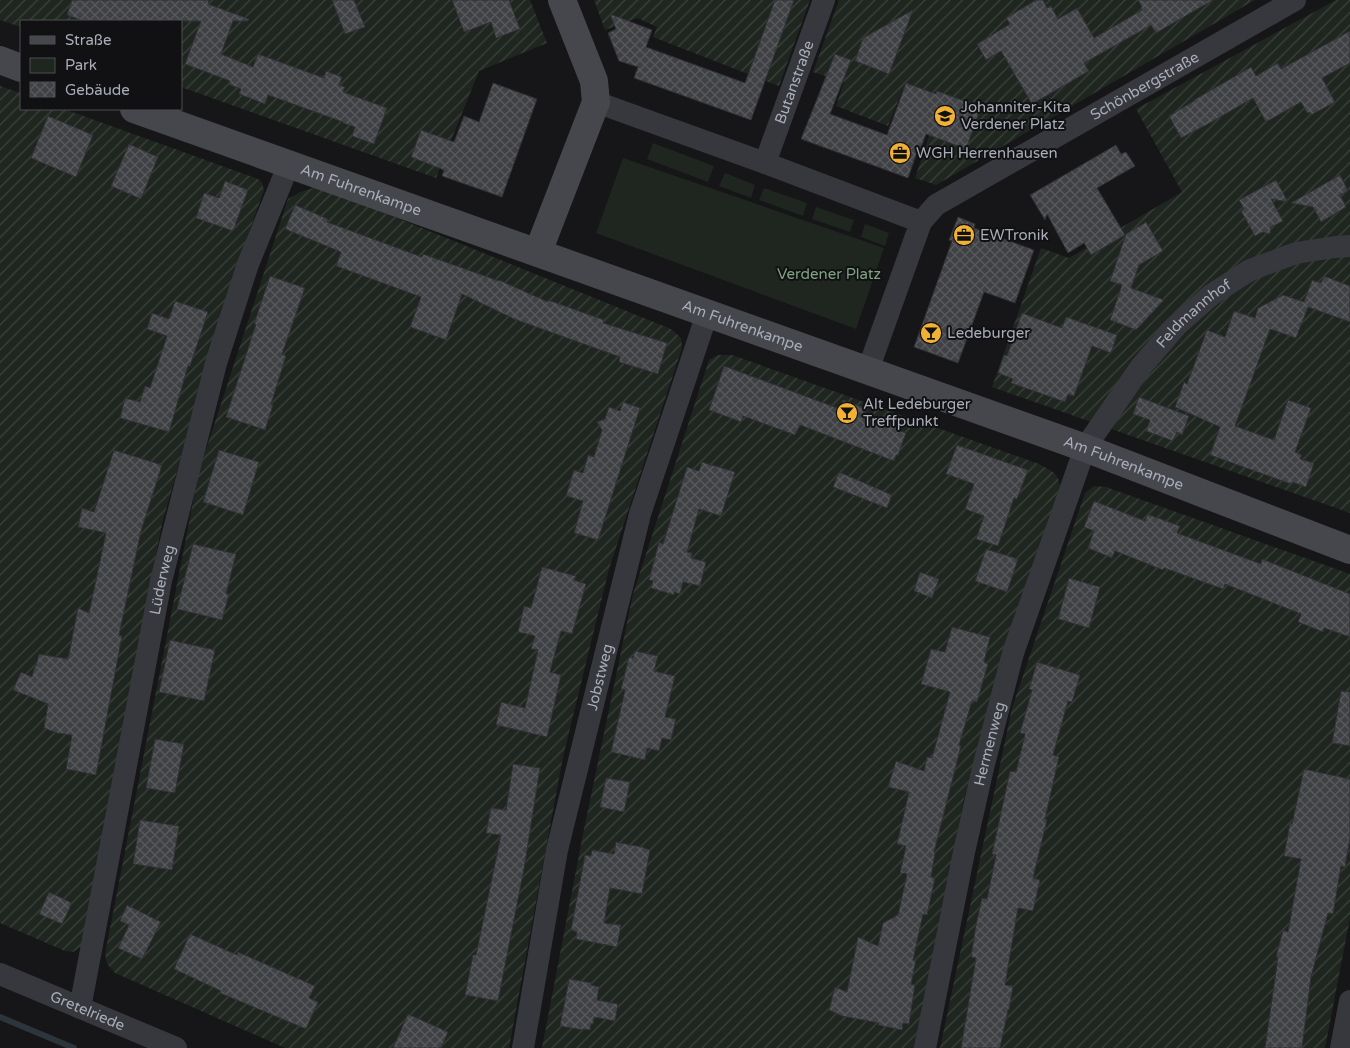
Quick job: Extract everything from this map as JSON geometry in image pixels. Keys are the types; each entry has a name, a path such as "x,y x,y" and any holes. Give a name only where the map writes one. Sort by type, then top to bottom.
{"street":[{"path":"538,252 596,102 594,81 562,0"},
{"name":"Butanstraße","path":"765,163 824,0"},
{"name":"Schönbergstraße","path":"921,222 936,205 1295,0"},
{"path":"0,60 20,68"},
{"path":"596,102 921,222 868,370"},
{"name":"Am Fuhrenkampe","path":"137,110 1085,448 1350,550"},
{"name":"Lüderweg","path":"80,1008 161,581 216,364 248,264 289,164"},
{"name":"Feldmannhof","path":"1085,448 1140,368 1177,325 1211,295 1250,270 1278,260 1296,254 1350,246"},
{"name":"Jobstweg","path":"523,1048 557,850 640,514 707,314"},
{"name":"Hermenweg","path":"925,1048 964,852 983,768 1013,652 1085,448"},
{"name":"Gretelriede","path":"0,974 176,1048"},
{"path":"1341,1048 1350,1001"}],"green space":[{"path":"0,0 132,0 124,20 20,20 20,27 0,20"},
{"path":"144,0 530,0 547,43 479,71 436,178 182,87 182,20 137,20"},
{"path":"594,0 810,0 779,86 653,37 657,27 637,18 605,30"},
{"path":"839,0 1255,0 936,185 915,178 940,103 903,89 888,126 836,106 844,82 813,72"},
{"path":"1336,0 1350,0 1350,513 992,387 1041,248 1069,258 1182,192 1136,109"},
{"path":"0,86 20,93 20,110 67,110 258,179 262,183 264,190 225,301 162,524 81,947 73,952 65,951 0,923"},
{"path":"653,143 714,166 708,182 647,159"},
{"name":"Verdener Platz","path":"623,158 884,248 856,329 596,233"},
{"path":"725,173 755,185 751,198 719,186"},
{"path":"313,188 323,188 671,329 681,338 682,348 609,569 563,757 509,1048 285,1048 115,973 107,964 105,954 199,471 288,199 300,192"},
{"path":"764,188 807,203 803,216 759,200"},
{"path":"816,207 854,220 850,232 812,219"},
{"path":"865,224 889,233 885,246 861,237"},
{"path":"718,355 732,355 1039,464 1054,473 1058,478 1060,487 964,799 915,1048 542,1048 583,834 633,594 709,360"},
{"path":"1094,486 1106,487 1350,574 1350,918 1325,1048 940,1048 1012,708 1085,493"}],"building":[{"path":"72,0 209,0 208,4 249,19 248,21 233,21 221,54 253,67 258,54 324,78 326,71 342,77 339,85 345,87 343,92 387,108 374,144 352,136 355,127 268,95 265,104 239,94 241,89 228,84 230,81 185,64 201,21 81,20 67,15"},
{"path":"332,0 354,0 365,27 345,34"},
{"path":"452,0 509,0 520,29 496,38 491,22 464,32"},
{"path":"775,0 794,0 751,120 634,78 638,67 619,61 608,33 616,29 610,14 652,30 646,47 745,83"},
{"path":"1036,0 1043,0 1047,8 1051,6 1058,19 1077,8 1094,38 1142,10 1138,0 1213,0 1156,33 1151,25 1084,63 1089,71 1032,104 1001,51 986,60 977,44 1010,24 1006,18"},
{"path":"913,10 889,74 855,61 863,38"},
{"path":"1350,31 1350,63 1322,78 1335,102 1311,115 1309,112 1307,113 1301,102 1266,122 1253,98 1181,138 1169,116 1194,100 1251,67 1256,76 1278,63 1281,69"},
{"path":"835,54 851,60 830,114 887,135 906,83 936,94 937,91 981,107 966,149 926,134 920,150 918,149 908,178 801,139"},
{"path":"493,83 537,99 502,197 442,176 444,170 411,157 421,130 454,142 464,116 479,122"},
{"path":"48,116 93,135 76,177 31,158"},
{"path":"129,144 158,157 141,199 111,186"},
{"path":"1116,145 1121,154 1126,152 1135,166 1097,188 1125,235 1091,255 1084,243 1068,253 1047,214 1045,220 1030,195"},
{"path":"1340,175 1348,191 1340,195 1346,207 1321,222 1313,207 1291,203"},
{"path":"1276,180 1288,202 1271,199 1283,221 1271,227 1270,234 1263,232 1255,236 1241,211 1244,209 1239,200"},
{"path":"225,181 248,190 233,231 196,218 204,193 219,198"},
{"path":"295,205 328,219 327,222 422,257 423,254 499,280 548,302 548,300 604,320 603,323 667,343 658,374 619,362 620,357 514,319 462,294 446,340 410,327 421,297 336,266 341,252 285,229"},
{"path":"958,217 975,224 974,228 1034,250 1015,303 984,292 958,363 914,347 952,241 949,240"},
{"path":"1146,222 1163,251 1139,265 1131,288 1164,300 1136,330 1110,320 1122,285 1110,281 1126,234"},
{"path":"270,276 305,288 282,354 286,356 265,430 226,417"},
{"path":"1324,276 1350,286 1350,322 1308,307 1296,338 1270,329 1235,426 1274,440 1288,400 1311,408 1295,452 1302,455 1300,459 1314,463 1306,487 1292,482 1291,484 1210,455 1220,427 1175,407 1184,382 1187,384 1207,330 1225,337 1234,311 1255,318 1258,308 1283,295 1304,302 1312,280 1321,283"},
{"path":"175,301 208,312 190,366 188,366 169,432 120,418 125,398 140,402 145,386 150,388 167,336 147,329 152,313 169,319"},
{"path":"1022,313 1062,328 1066,317 1117,335 1111,353 1092,346 1074,396 1068,394 1065,402 1011,383 1013,379 998,373 1004,355 1007,356"},
{"path":"724,366 840,409 843,400 865,408 863,412 902,427 900,431 906,433 898,455 896,455 894,461 800,425 795,435 743,416 741,422 709,410"},
{"path":"1139,397 1189,416 1182,435 1177,432 1173,441 1146,431 1150,420 1133,414"},
{"path":"623,402 640,408 598,540 574,533 583,501 566,496 574,470 583,473 588,455 594,457 602,430 597,422 605,419 609,407 620,411"},
{"path":"957,445 1028,470 1017,499 1014,498 998,546 976,539 984,516 965,509 974,484 946,474"},
{"path":"114,450 162,465 141,531 119,635 122,636 96,775 66,769 72,735 57,733 44,728 48,704 13,690 21,672 32,677 39,654 68,659 78,608 89,613 106,533 78,527 82,508 94,512"},
{"path":"219,450 259,462 243,515 203,502"},
{"path":"702,462 735,472 721,516 699,509 687,552 692,553 691,558 706,562 700,586 683,582 680,594 674,592 674,595 651,588 653,581 649,580 659,542 663,544 687,467 699,471"},
{"path":"839,472 892,495 887,508 833,487"},
{"path":"1094,501 1145,521 1147,514 1180,526 1177,533 1261,564 1262,559 1350,594 1350,637 1324,628 1323,632 1298,622 1301,614 1225,584 1223,589 1164,568 1163,570 1115,551 1112,558 1088,548 1094,531 1084,527"},
{"path":"193,544 236,554 222,620 177,609"},
{"path":"986,549 1018,559 1007,592 975,581"},
{"path":"542,567 576,576 574,580 586,584 572,634 561,631 550,672 561,675 547,737 496,725 501,702 525,708 538,650 531,649 535,636 518,632 524,606 531,608"},
{"path":"920,572 939,579 932,598 914,591"},
{"path":"1069,578 1100,587 1089,628 1058,619"},
{"path":"952,627 990,637 984,662 988,664 977,702 972,701 959,745 961,746 934,852 931,877 935,878 927,915 923,914 913,960 916,960 911,984 915,985 909,1024 903,1023 902,1030 878,1025 879,1023 842,1016 829,1010 835,987 847,992 858,937 878,946 883,923 898,915 907,874 900,873 906,846 897,844 909,792 888,787 896,761 924,771 927,757 932,758 950,692 921,684 931,649 945,652"},
{"path":"170,640 215,650 204,701 159,692"},
{"path":"635,651 658,656 654,671 675,676 665,717 676,719 671,740 662,738 659,751 647,748 645,760 611,752 625,690 621,689 629,657 633,658"},
{"path":"1037,662 1080,675 1072,702 1068,701 1053,755 1059,757 1045,819 1047,820 1033,878 1040,880 1033,911 1018,908 1005,985 1013,986 1000,1048 961,1048 976,958 971,957 976,925 982,898 987,899 996,855 992,854 1010,771 1016,772 1025,734 1020,733 1032,690 1029,689"},
{"path":"1341,691 1350,692 1350,746 1332,743"},
{"path":"155,739 184,744 175,793 146,788"},
{"path":"513,764 540,768 524,869 498,1001 465,995 473,955 476,955 501,835 486,833 491,808 506,810"},
{"path":"1304,769 1350,779 1350,838 1345,867 1341,866 1333,914 1328,913 1311,977 1302,1048 1265,1048 1278,957 1276,957 1283,930 1288,932 1301,859 1284,856 1290,823 1292,824"},
{"path":"606,778 630,782 624,812 600,807"},
{"path":"140,820 179,826 172,870 133,864"},
{"path":"616,842 650,850 642,894 610,888 604,923 621,925 617,947 576,939 577,932 571,930 585,855 591,856 592,850 614,854"},
{"path":"49,892 72,903 62,924 39,914"},
{"path":"127,905 161,922 142,959 118,948 129,925 120,921"},
{"path":"190,934 237,955 238,952 315,986 309,998 318,1002 306,1029 220,993 221,991 174,969"},
{"path":"569,979 592,983 591,985 599,987 597,1000 618,1004 615,1021 594,1017 590,1030 560,1026"},
{"path":"408,1014 448,1032 441,1048 393,1048"}],"waterway":[{"path":"0,1017 74,1048"}],"place":[{"name":"Johanniter-Kita Verdener Platz","path":"945,116"},
{"name":"WGH Herrenhausen","path":"900,153"},
{"name":"EWTronik","path":"964,235"},
{"name":"Ledeburger","path":"931,333"},
{"name":"Alt Ledeburger Treffpunkt","path":"847,413"}]}
